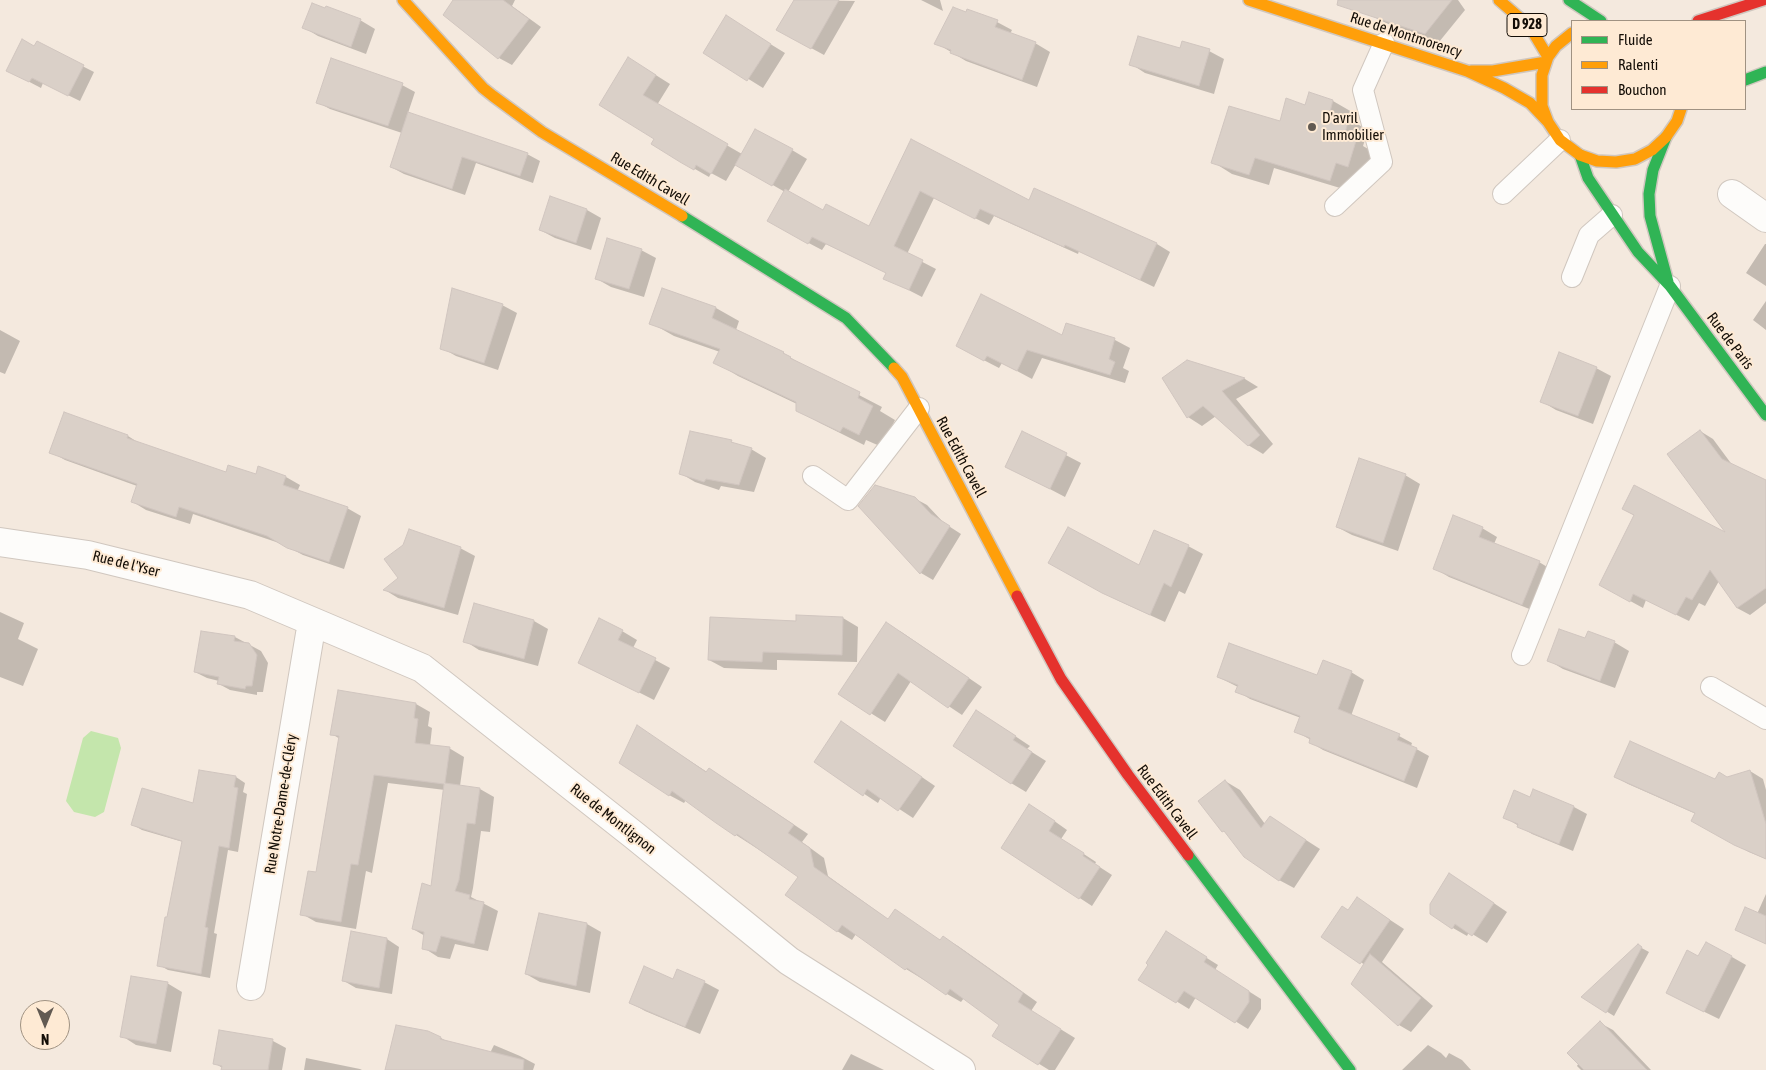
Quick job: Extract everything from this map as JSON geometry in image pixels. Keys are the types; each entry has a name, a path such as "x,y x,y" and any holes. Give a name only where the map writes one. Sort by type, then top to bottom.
{"street":[{"name":"Rue Edith Cavell","path":"403,0 483,88 542,132 668,207 846,318 902,377 1061,679 1128,776 1350,1070"},
{"name":"Rue de Montmorency","path":"1249,0 1467,71 1504,88 1530,103 1548,122"},
{"name":"D 928","path":"1499,0 1530,27 1547,59"},
{"path":"1569,0 1599,20"},
{"path":"1703,20 1731,9 1763,0"},
{"path":"1571,34 1556,46 1547,59 1541,90 1542,106 1548,122 1560,140 1580,155 1597,161 1616,162 1635,159 1652,150 1689,110"},
{"name":"Rue de Montmorency","path":"1467,71 1493,71 1547,59"},
{"path":"1746,80 1766,72"},
{"path":"1677,121 1680,110"},
{"name":"Rue de Paris","path":"1666,137 1658,153 1649,194 1650,216 1670,286"},
{"name":"Rue de Paris","path":"1580,155 1588,178 1638,252 1670,286 1766,415"},
{"path":"1732,194 1766,218"},
{"name":"Rue de l'Yser","path":"0,542 88,555 250,595"},
{"name":"Rue de Montlignon","path":"250,595 422,668 635,836 789,961 961,1070"},
{"name":"Rue Notre-Dame-de-Cléry","path":"251,986 312,622"}],"lane":[{"path":"1701,20 1723,0"},
{"path":"1335,206 1382,162 1363,90 1384,43"},
{"path":"1502,194 1560,140"},
{"path":"1572,277 1589,235 1612,215"},
{"path":"1522,655 1670,286"},
{"path":"812,476 848,500 919,408"},
{"path":"1710,688 1766,719"}],"shaded area":[{"path":"91,731 118,738 121,748 104,812 95,817 74,812 66,801 83,738"}],"building":[{"path":"453,0 503,0 529,19 498,59 443,15"},
{"path":"794,0 839,0 811,49 776,30"},
{"path":"1338,0 1452,0 1425,34 1337,5"},
{"path":"312,3 361,19 351,47 302,28"},
{"path":"953,7 966,12 967,9 998,20 995,27 1036,42 1022,80 950,53 951,50 934,44"},
{"path":"726,15 771,44 747,81 703,53"},
{"path":"1138,36 1180,48 1182,41 1210,49 1199,86 1129,65"},
{"path":"22,39 34,46 37,41 84,65 68,96 32,78 29,82 6,71"},
{"path":"628,57 656,75 643,95 728,144 711,174 696,165 694,170 680,162 651,144 654,139 599,105"},
{"path":"331,58 403,83 388,126 316,103"},
{"name":"D'avril Immobilier","path":"1309,92 1333,100 1330,112 1349,118 1344,137 1356,141 1348,167 1336,163 1330,181 1255,158 1249,175 1211,163 1229,106 1280,121 1286,98 1305,105"},
{"path":"408,112 528,153 520,176 462,157 452,189 390,167"},
{"path":"755,129 793,149 772,186 735,165"},
{"path":"911,139 1029,200 1034,188 1157,243 1140,280 1065,245 1064,247 980,209 975,219 920,191 894,246 923,260 909,290 883,279 886,273 812,237 808,244 767,221 785,189 823,210 826,204 869,226"},
{"path":"550,196 587,209 576,243 539,230"},
{"path":"607,238 642,249 629,289 595,279"},
{"path":"452,288 503,304 484,363 440,349"},
{"path":"662,288 716,307 712,318 784,352 790,358 860,392 858,398 873,406 859,435 843,427 840,432 796,411 796,402 713,363 720,349 649,324"},
{"path":"981,294 1062,335 1066,323 1115,338 1109,359 1115,362 1110,375 1027,350 1017,371 987,356 984,361 956,346"},
{"path":"1559,352 1597,367 1578,416 1540,402"},
{"path":"1187,360 1245,378 1222,391 1260,435 1248,446 1203,406 1187,418 1162,378"},
{"path":"64,412 128,435 127,438 226,472 228,465 256,474 258,466 286,476 283,485 348,507 329,562 287,548 267,536 179,507 176,517 131,502 137,484 49,453"},
{"path":"1700,430 1722,459 1766,480 1766,588 1737,608 1710,570 1692,600 1686,597 1676,615 1633,594 1630,602 1599,585 1634,515 1622,509 1634,485 1725,532 1667,454"},
{"path":"690,431 732,440 731,442 752,448 739,485 706,479 704,482 679,474"},
{"path":"1022,431 1067,453 1050,489 1005,467"},
{"path":"1359,458 1406,474 1383,543 1336,527"},
{"path":"875,485 915,497 931,514 950,526 920,574 858,506"},
{"path":"1453,515 1483,527 1479,537 1540,561 1522,605 1433,569"},
{"path":"1068,527 1139,565 1154,530 1189,545 1171,587 1164,583 1150,615 1102,593 1048,563"},
{"path":"409,529 461,547 444,608 383,590 398,578 384,559 403,545"},
{"path":"474,603 534,620 524,659 463,642"},
{"path":"796,615 843,617 842,655 763,652 762,662 708,660 710,617 796,621"},
{"path":"599,618 623,630 618,640 656,658 639,693 578,663"},
{"path":"886,622 969,678 948,708 898,673 870,715 838,694"},
{"path":"1559,629 1585,638 1588,631 1615,641 1600,681 1547,661"},
{"path":"201,631 235,636 234,641 249,643 257,655 252,686 246,686 245,689 217,684 219,677 194,672"},
{"path":"1229,643 1317,675 1323,660 1352,671 1338,709 1400,734 1397,740 1417,748 1404,781 1309,743 1310,738 1294,732 1300,716 1235,692 1238,685 1217,677"},
{"path":"338,690 416,703 414,718 418,719 415,743 450,747 445,783 480,788 475,824 467,823 459,880 455,891 470,895 469,899 484,902 474,944 441,936 436,952 422,949 424,932 412,929 422,883 431,886 444,784 374,775 358,865 351,864 341,922 300,915 308,871 316,872 339,736 330,735"},
{"path":"976,710 1016,736 1013,740 1032,752 1011,784 953,746"},
{"path":"841,721 922,777 898,811 867,789 863,796 814,762"},
{"path":"637,725 706,772 709,768 794,825 788,833 810,848 814,867 888,919 895,909 940,940 943,936 1023,993 1018,1002 1061,1029 1038,1065 992,1036 999,1025 950,989 946,995 907,968 905,970 842,925 837,932 785,895 798,877 737,834 735,836 672,791 669,796 619,763"},
{"path":"1630,741 1715,779 1719,772 1727,777 1750,770 1766,824 1766,859 1734,845 1691,821 1695,813 1614,777"},
{"path":"199,770 236,776 234,787 238,788 229,848 219,846 205,927 208,928 201,974 157,966 165,917 167,917 182,841 131,825 142,788 193,803"},
{"path":"1225,780 1261,828 1270,816 1306,840 1279,881 1244,857 1198,801"},
{"path":"1533,789 1574,806 1559,844 1517,827 1518,824 1503,818 1514,790 1530,797"},
{"path":"1029,804 1055,821 1049,831 1084,853 1083,856 1100,867 1079,899 1001,848"},
{"path":"1449,873 1494,903 1472,936 1455,924 1452,929 1430,914 1430,904"},
{"path":"1357,897 1390,920 1360,964 1321,937 1342,906 1348,910"},
{"path":"1745,907 1766,916 1766,944 1735,930"},
{"path":"539,913 587,923 576,986 525,974"},
{"path":"351,931 387,938 379,988 342,981"},
{"path":"1166,931 1207,957 1204,962 1249,991 1249,1002 1235,1023 1184,991 1176,1003 1138,980"},
{"path":"1706,942 1732,956 1704,1012 1666,993 1687,950 1698,956"},
{"path":"1638,944 1642,947 1606,1013 1581,997"},
{"path":"1370,954 1421,998 1398,1026 1351,984"},
{"path":"644,966 673,979 677,969 705,981 685,1027 629,1003"},
{"path":"131,976 168,982 156,1044 120,1037"},
{"path":"1600,1021 1647,1070 1584,1070 1567,1053"},
{"path":"396,1025 428,1031 441,1037 440,1039 524,1060 523,1070 385,1070"},
{"path":"219,1030 273,1039 268,1070 221,1070 222,1066 213,1064"}],"traffic: fast":[{"path":"1569,0 1599,20"},
{"path":"1746,80 1766,72"},
{"path":"1666,137 1653,170 1649,194 1650,216 1668,282"},
{"path":"1580,155 1588,178 1638,252 1670,286 1766,415"},
{"path":"682,216 846,318 894,368"},
{"path":"1188,855 1350,1070"}],"traffic: slow":[{"path":"403,0 483,88 493,96 542,132 682,216"},
{"path":"1249,0 1467,71 1504,88 1530,103 1548,122"},
{"path":"1499,0 1530,27 1548,57"},
{"path":"1571,34 1556,46 1548,57 1542,75 1542,106 1548,122 1560,140 1580,155 1597,161 1616,162 1635,159 1652,150 1666,137 1677,121 1681,110"},
{"path":"1471,71 1493,71 1546,62"},
{"path":"894,368 902,377 1017,596"}],"traffic: jam":[{"path":"1701,20 1763,0"},
{"path":"1017,596 1061,679 1128,775 1188,855"}],"place":[{"name":"D'avril Immobilier","path":"1312,127"}]}
